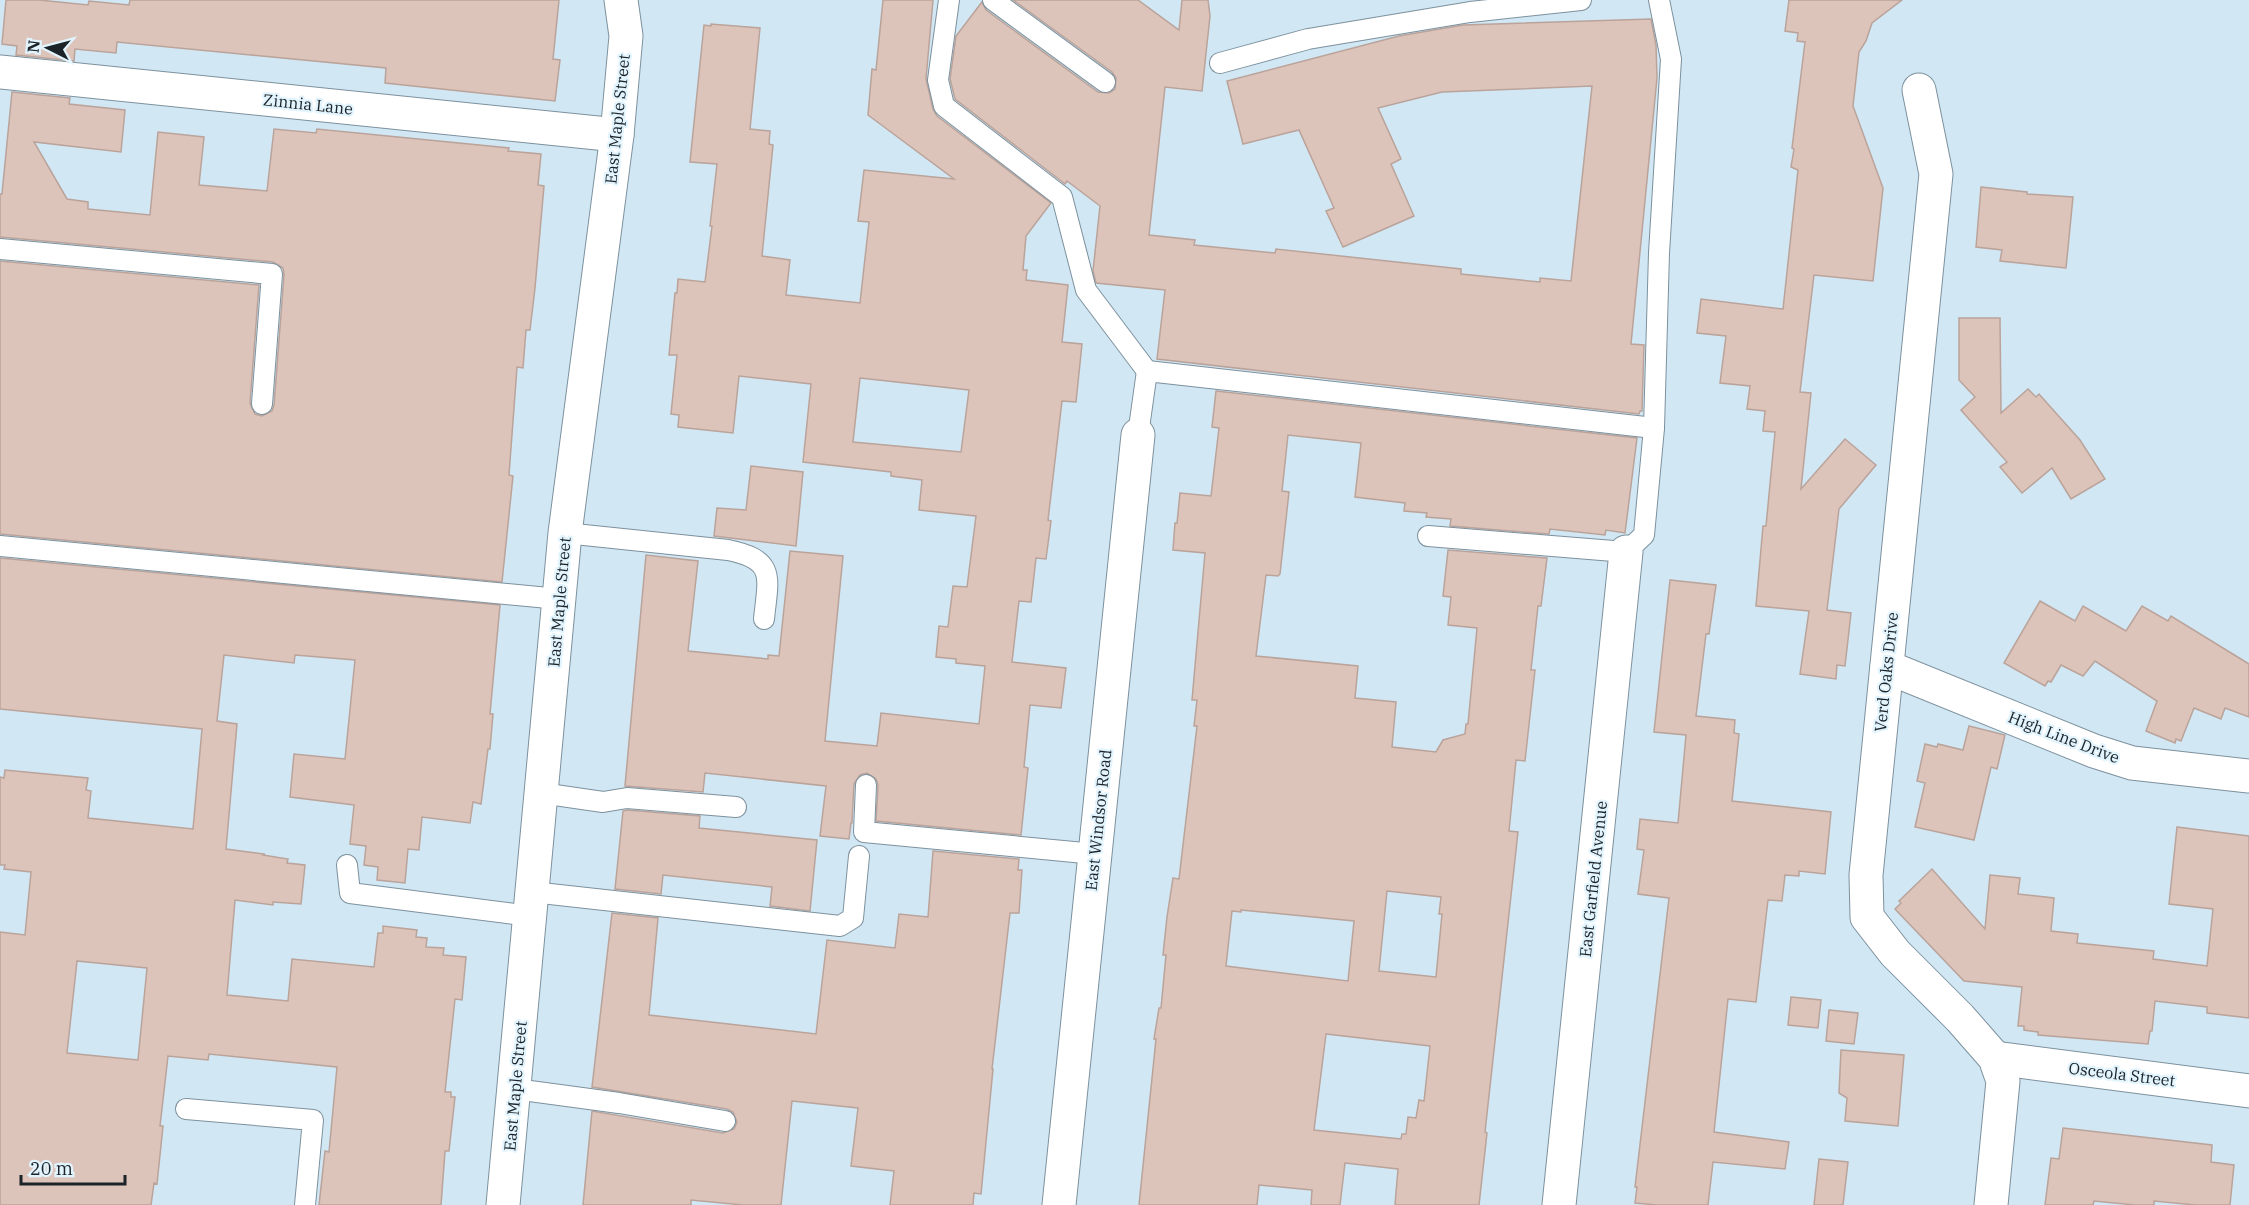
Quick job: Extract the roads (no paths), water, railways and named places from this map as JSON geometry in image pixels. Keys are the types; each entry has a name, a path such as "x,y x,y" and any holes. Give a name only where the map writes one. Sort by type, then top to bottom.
{"street":[{"name":"East Maple Street","path":"503,1205 565,533 617,135 626,36 621,0"},
{"name":"Zinnia Lane","path":"0,72 617,135"},
{"name":"Verd Oaks Drive","path":"1919,90 1936,174 1866,875 1867,917 1895,953 1960,1018 1995,1058 2003,1082 1991,1205"},
{"name":"East Windsor Road","path":"1059,1205 1138,435"},
{"name":"East Garfield Avenue","path":"1559,1205 1626,552"},
{"name":"High Line Drive","path":"1887,666 2094,751 2132,763 2249,776"},
{"name":"Osceola Street","path":"1995,1058 2249,1091"}],"lane":[{"path":"949,0 938,80 944,106 1062,197 1086,290 1147,371 1138,435"},
{"path":"993,0 1105,82"},
{"path":"1220,63 1308,39 1470,12 1581,0"},
{"path":"1428,536 1626,552 1644,535 1654,428 1659,253 1671,58 1659,0"},
{"path":"0,249 272,274 262,404"},
{"path":"1147,371 1654,428"},
{"path":"565,533 728,550 753,558 763,564 768,580 764,620"},
{"path":"0,546 560,599"},
{"path":"866,785 864,832 1095,854"},
{"path":"541,793 603,802 627,798 736,807"},
{"path":"347,865 350,893 840,926 854,918 859,856"},
{"path":"515,1089 725,1120"},
{"path":"186,1109 313,1120 305,1205"}]}
